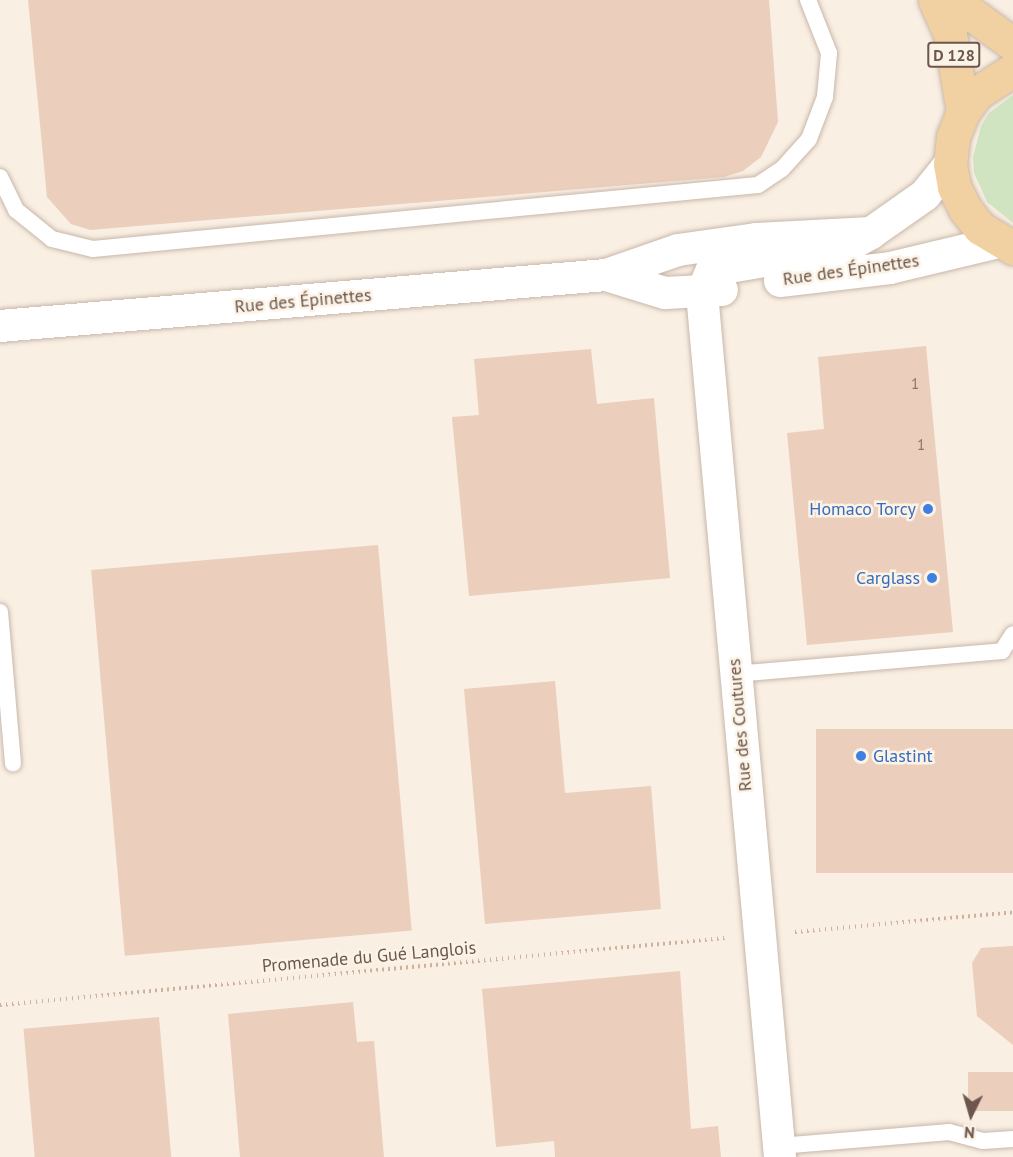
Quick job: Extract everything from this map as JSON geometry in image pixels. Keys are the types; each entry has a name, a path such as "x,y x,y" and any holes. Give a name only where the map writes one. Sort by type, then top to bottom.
{"main road":[{"name":"D 128","path":"935,0 950,34 963,112"},
{"name":"D 128","path":"952,0 1013,44"},
{"path":"1006,245 980,228 965,209 954,187 950,164 953,137 963,112 977,93 1013,70"}],"street":[{"name":"Rue des Épinettes","path":"702,292 712,270 846,247 871,233 925,195 950,164"},
{"name":"Rue des Épinettes","path":"0,326 606,275 678,250 756,239 871,233"},
{"name":"Rue des Épinettes","path":"606,275 665,293 702,292 890,268 1006,245"},
{"name":"Rue des Coutures","path":"702,292 779,1152"}],"lane":[{"path":"0,177 16,210 52,239 93,249 758,185 782,169 809,139 825,97 829,53 808,0"},
{"path":"0,612 13,763"},
{"path":"735,674 1002,651 1013,634"},
{"path":"779,1152 949,1132 983,1141 1013,1139"}],"path":[{"path":"785,933 1013,912"},
{"name":"Promenade du Gué Langlois","path":"0,1005 728,938"}],"green space":[{"path":"1013,95 1013,223 987,202 974,173 973,157 981,126 989,113"}],"building":[{"path":"28,0 769,0 778,122 761,157 743,171 724,177 90,230 71,224 47,197"},
{"path":"926,346 953,632 807,645 787,433 824,429 818,357"},
{"path":"591,349 597,404 654,398 670,578 469,596 452,417 479,415 474,359"},
{"path":"378,545 412,931 125,956 91,570"},
{"path":"555,681 565,793 651,786 661,909 485,924 464,689"},
{"path":"816,729 1013,729 1013,873 816,873"},
{"path":"1013,946 1013,1045 977,1016 972,963 981,948"},
{"path":"680,971 691,1129 718,1126 721,1157 555,1157 554,1141 496,1147 482,989"},
{"path":"353,1002 357,1042 374,1041 384,1157 240,1157 228,1014"},
{"path":"159,1017 171,1157 35,1157 24,1029"},
{"path":"968,1072 1013,1072 1013,1111 968,1111"}],"place":[{"name":"Homaco Torcy","path":"928,509"},
{"name":"Carglass","path":"932,578"},
{"name":"Glastint","path":"861,756"}]}
